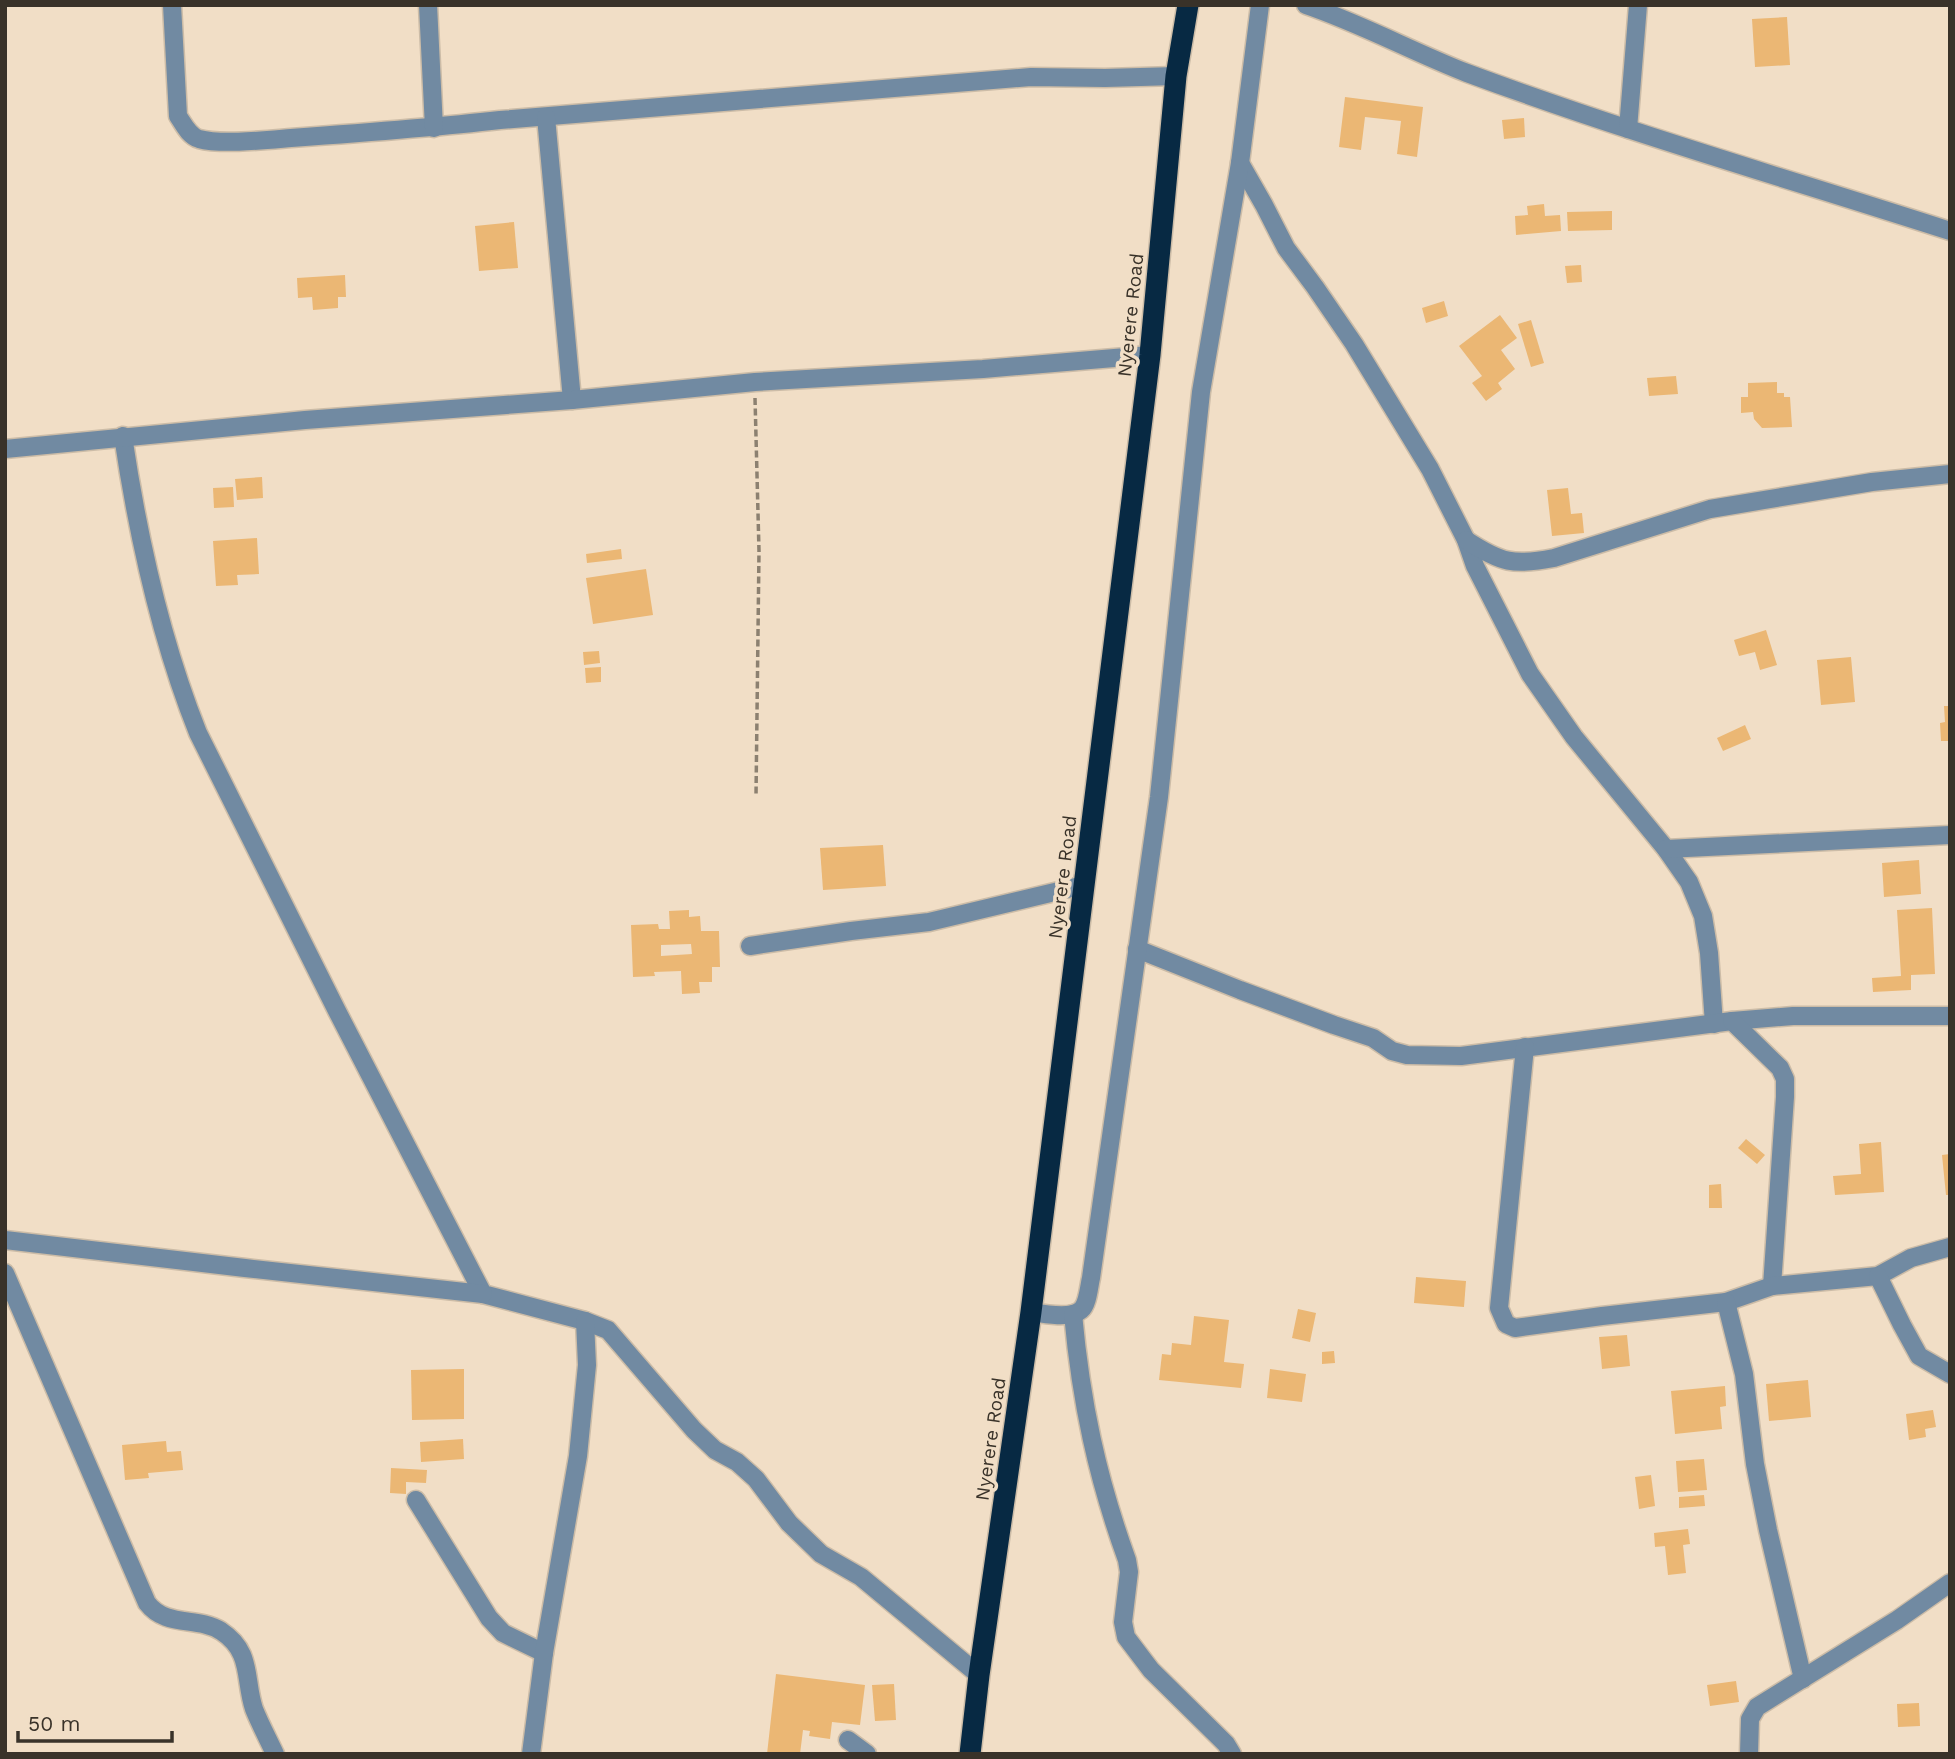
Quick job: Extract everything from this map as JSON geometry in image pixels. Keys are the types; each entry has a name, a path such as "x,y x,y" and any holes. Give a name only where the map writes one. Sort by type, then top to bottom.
{"highway":[{"name":"Nyerere Road","path":"970,1754 1031,1312 1150,355 1176,76 1188,5"}],"street":[{"path":"172,5 178,116 196,138 206,140 247,141 434,128 500,120 1031,77 1176,76"},
{"path":"428,5 434,128"},
{"path":"1306,5 1339,16 1465,72 1765,174 1950,231"},
{"path":"1628,128 1638,5"},
{"path":"1031,1312 1073,1314 1084,1308 1091,1278 1159,797 1201,392 1240,163 1261,6"},
{"path":"546,117 572,400"},
{"path":"1240,163 1286,248 1354,344 1430,469 1530,674 1574,737 1666,849 1689,882 1703,916 1709,953 1714,1024"},
{"path":"5,449 123,436 572,400 755,382 983,369 1150,355"},
{"path":"123,436 139,532 161,622 181,690 198,733 337,1011 484,1294"},
{"path":"1466,540 1504,561 1531,563 1710,509 1872,481 1950,474"},
{"path":"1666,849 1950,835"},
{"path":"750,946 929,922 1084,885"},
{"path":"1137,949 1373,1038 1392,1051 1406,1055 1461,1056 1732,1021 1793,1016 1950,1016"},
{"path":"1732,1021 1780,1068 1785,1079 1772,1286"},
{"path":"1525,1047 1499,1308 1506,1324 1515,1328 1726,1302 1772,1286 1878,1276 1911,1258 1950,1248"},
{"path":"5,1240 484,1294 585,1321 608,1330 694,1430 715,1450 737,1462 756,1479 789,1523 821,1554 861,1577 979,1675"},
{"path":"5,1273 146,1603 163,1617 204,1624 219,1630 232,1641 244,1656 255,1709 275,1754"},
{"path":"1878,1276 1919,1356 1950,1374"},
{"path":"1726,1302 1744,1374 1755,1464 1768,1530 1803,1679"},
{"path":"1073,1314 1085,1411 1098,1468 1129,1572 1123,1622 1126,1637 1151,1670 1226,1744 1232,1754"},
{"path":"531,1754 544,1653 578,1456 587,1365 585,1321"},
{"path":"416,1500 489,1618 503,1633 544,1653"},
{"path":"1749,1754 1750,1719 1757,1707 1897,1620 1950,1583"},
{"path":"848,1740 867,1754"}],"path":[{"path":"755,382 760,551 755,796"}],"building":[{"path":"1787,17 1790,65 1755,67 1752,19"},
{"path":"1345,97 1423,107 1417,157 1397,154 1401,121 1365,117 1361,150 1339,147"},
{"path":"1524,118 1525,137 1504,139 1502,120"},
{"path":"1544,204 1545,216 1560,215 1561,231 1516,235 1515,216 1528,215 1527,206"},
{"path":"1612,211 1612,230 1568,231 1567,212"},
{"path":"514,222 518,268 479,271 475,226"},
{"path":"1581,265 1582,282 1567,283 1565,266"},
{"path":"345,275 346,297 338,297 338,308 313,310 312,297 298,298 297,278"},
{"path":"1444,301 1448,316 1426,323 1422,308"},
{"path":"1500,315 1517,338 1501,350 1515,369 1498,383 1502,389 1486,401 1472,383 1482,376 1459,346"},
{"path":"1531,320 1544,363 1531,367 1518,324"},
{"path":"1676,376 1678,394 1649,396 1647,378"},
{"path":"1777,382 1777,393 1790,397 1792,427 1762,428 1754,419 1753,412 1741,413 1741,397 1748,397 1748,383"},
{"path":"262,477 263,498 237,500 235,479"},
{"path":"233,487 234,507 214,508 213,488"},
{"path":"1568,488 1571,514 1582,513 1584,533 1552,536 1547,490"},
{"path":"257,538 259,574 237,575 238,585 216,586 213,541"},
{"path":"621,549 622,559 587,563 586,554"},
{"path":"646,569 653,615 593,624 586,578"},
{"path":"1766,630 1777,665 1760,670 1755,652 1739,656 1734,640"},
{"path":"599,651 600,663 584,665 583,652"},
{"path":"1851,657 1855,702 1821,705 1817,660"},
{"path":"601,667 601,682 586,683 585,668"},
{"path":"1944,706 1950,706 1950,741 1941,741 1940,723 1945,722"},
{"path":"1745,725 1751,739 1723,751 1717,738"},
{"path":"883,845 886,886 823,890 820,848"},
{"path":"1919,860 1921,894 1884,897 1882,863"},
{"path":"1932,908 1935,974 1911,975 1911,990 1873,992 1872,978 1901,976 1897,910"},
{"path":"689,910 689,917 700,916 701,931 719,931 720,967 712,967 712,982 699,982 700,993 682,994 681,971 654,972 655,976 633,977 631,925 658,924 659,929 670,929 669,911","holes":["691,944 692,954 661,956 661,945"]},
{"path":"1746,1139 1765,1155 1757,1164 1738,1148"},
{"path":"1881,1142 1884,1192 1835,1195 1833,1176 1861,1174 1859,1144"},
{"path":"1950,1154 1950,1195 1946,1195 1942,1155"},
{"path":"1721,1184 1722,1208 1709,1208 1709,1185"},
{"path":"1416,1277 1466,1281 1464,1307 1414,1303"},
{"path":"1298,1309 1316,1313 1310,1342 1292,1338"},
{"path":"1194,1316 1229,1320 1224,1362 1244,1364 1241,1388 1159,1380 1162,1354 1171,1355 1172,1343 1191,1345"},
{"path":"1627,1335 1630,1366 1602,1369 1599,1337"},
{"path":"1334,1351 1335,1363 1322,1364 1322,1352"},
{"path":"464,1369 464,1419 412,1420 411,1370"},
{"path":"1270,1369 1306,1374 1302,1402 1267,1398"},
{"path":"1808,1380 1811,1417 1769,1421 1766,1384"},
{"path":"1725,1386 1726,1406 1720,1407 1722,1429 1675,1434 1671,1391"},
{"path":"1933,1410 1936,1427 1925,1429 1926,1437 1909,1440 1906,1414"},
{"path":"463,1439 464,1459 421,1462 420,1442"},
{"path":"166,1441 167,1452 181,1451 183,1470 148,1473 149,1478 125,1480 122,1445"},
{"path":"1704,1459 1707,1490 1678,1492 1676,1461"},
{"path":"391,1468 427,1470 426,1483 406,1482 406,1494 390,1493"},
{"path":"1651,1475 1655,1506 1639,1509 1635,1477"},
{"path":"1704,1495 1705,1506 1679,1508 1679,1497"},
{"path":"1688,1529 1690,1544 1683,1545 1686,1573 1668,1575 1665,1546 1655,1547 1654,1533"},
{"path":"776,1674 865,1685 860,1725 832,1722 830,1739 809,1736 810,1731 803,1730 800,1754 767,1754"},
{"path":"1736,1681 1739,1702 1710,1706 1707,1685"},
{"path":"894,1684 896,1720 875,1721 872,1685"},
{"path":"1919,1703 1920,1726 1898,1727 1897,1704"}]}
